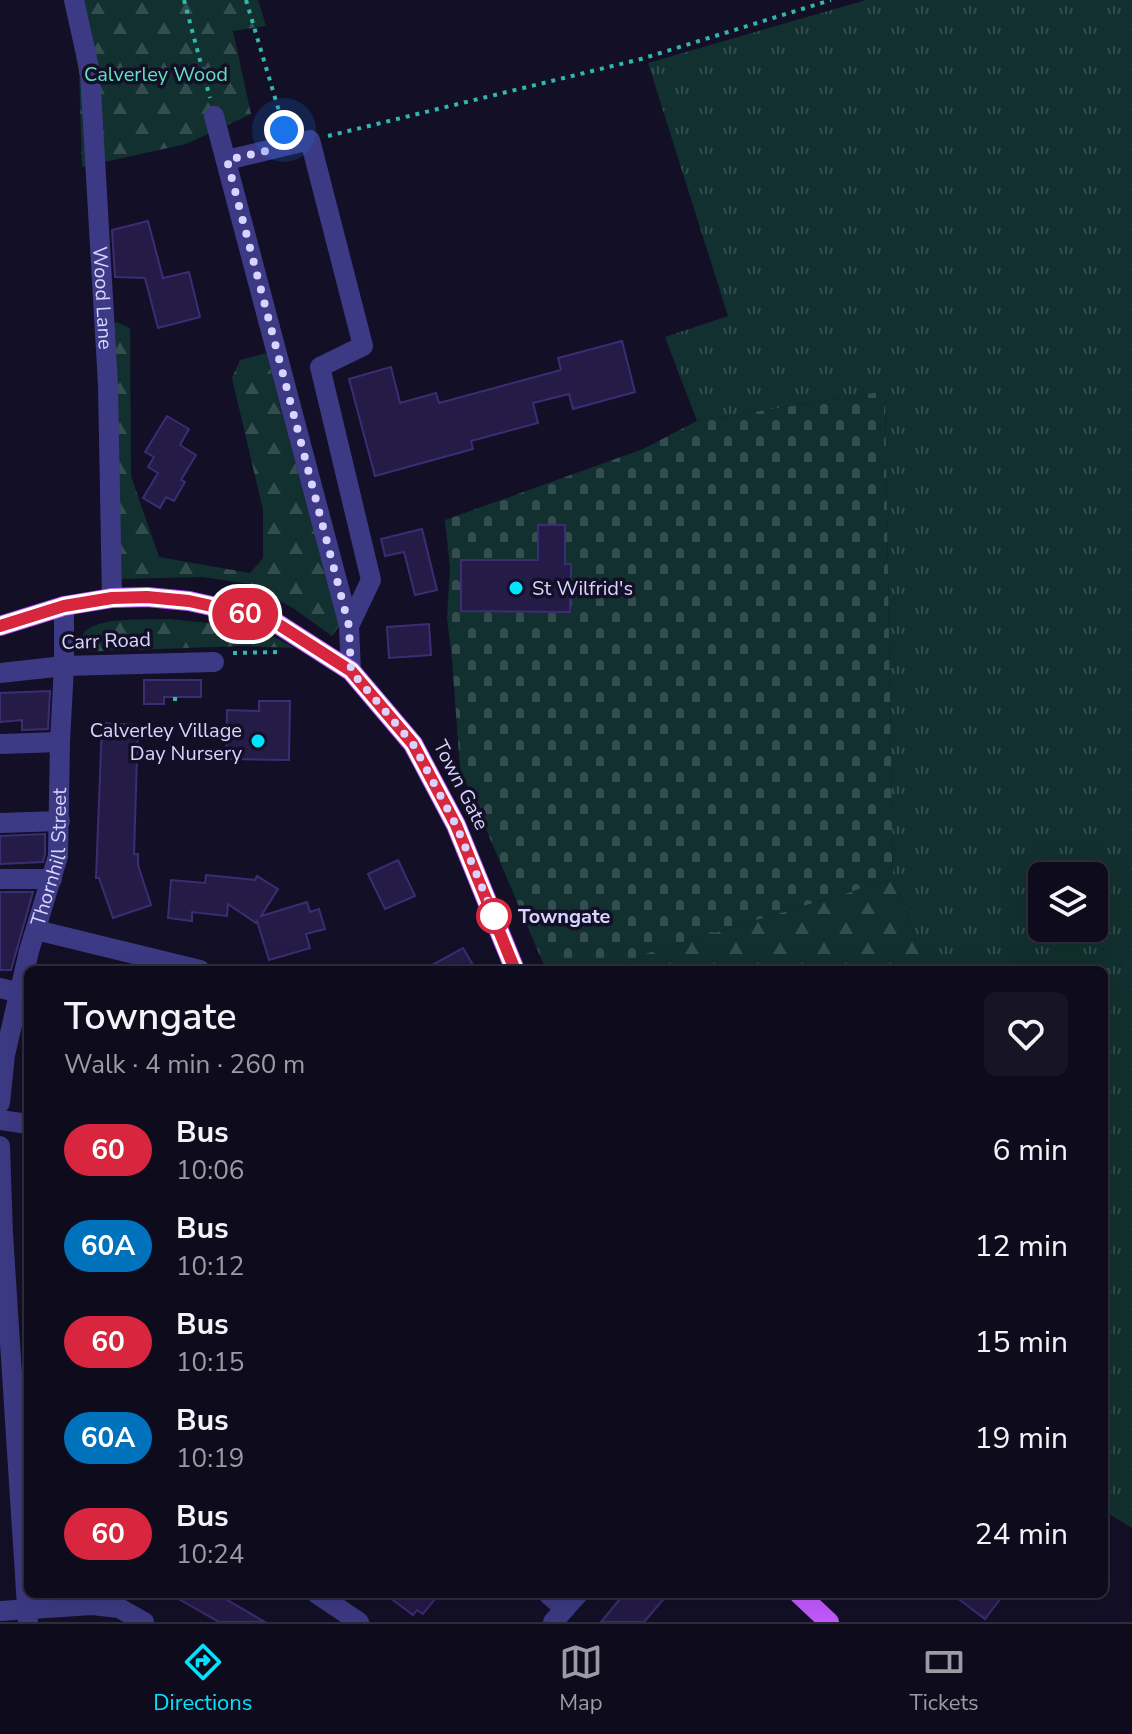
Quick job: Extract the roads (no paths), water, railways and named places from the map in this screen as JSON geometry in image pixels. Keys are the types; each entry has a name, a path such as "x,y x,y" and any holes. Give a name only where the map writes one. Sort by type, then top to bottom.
{"main road":[{"name":"Carr Road","path":"0,626 64,606 112,598 189,601"},
{"name":"Town Gate","path":"189,601 270,619 351,671 413,744 456,825 513,966"},
{"path":"803,1598 829,1622"}],"street":[{"name":"Wood Lane","path":"74,0 90,72 108,385 112,598"},
{"path":"214,116 349,626 351,671"},
{"path":"227,160 310,140 363,346 320,367 284,376"},
{"path":"320,367 371,580 349,626"},
{"name":"Thornhill Street","path":"0,1100 10,991 29,951 58,856 64,606"},
{"name":"Carr Road","path":"0,673 64,666 214,662"},
{"path":"0,744 60,742"},
{"path":"0,823 60,821"},
{"path":"0,879 52,879"},
{"path":"36,930 184,966"},
{"path":"0,1120 24,1123"},
{"path":"0,1146 7,1418 24,1578"},
{"path":"323,1598 359,1622"},
{"path":"0,1611 28,1616 124,1601 144,1622"}],"place":[{"name":"St Wilfrid's","path":"516,588"},
{"name":"Calverley Village Day Nursery","path":"258,741"},
{"name":"Towngate","path":"494,916"}],"park label":[{"name":"Calverley Wood","path":"156,74"}]}
